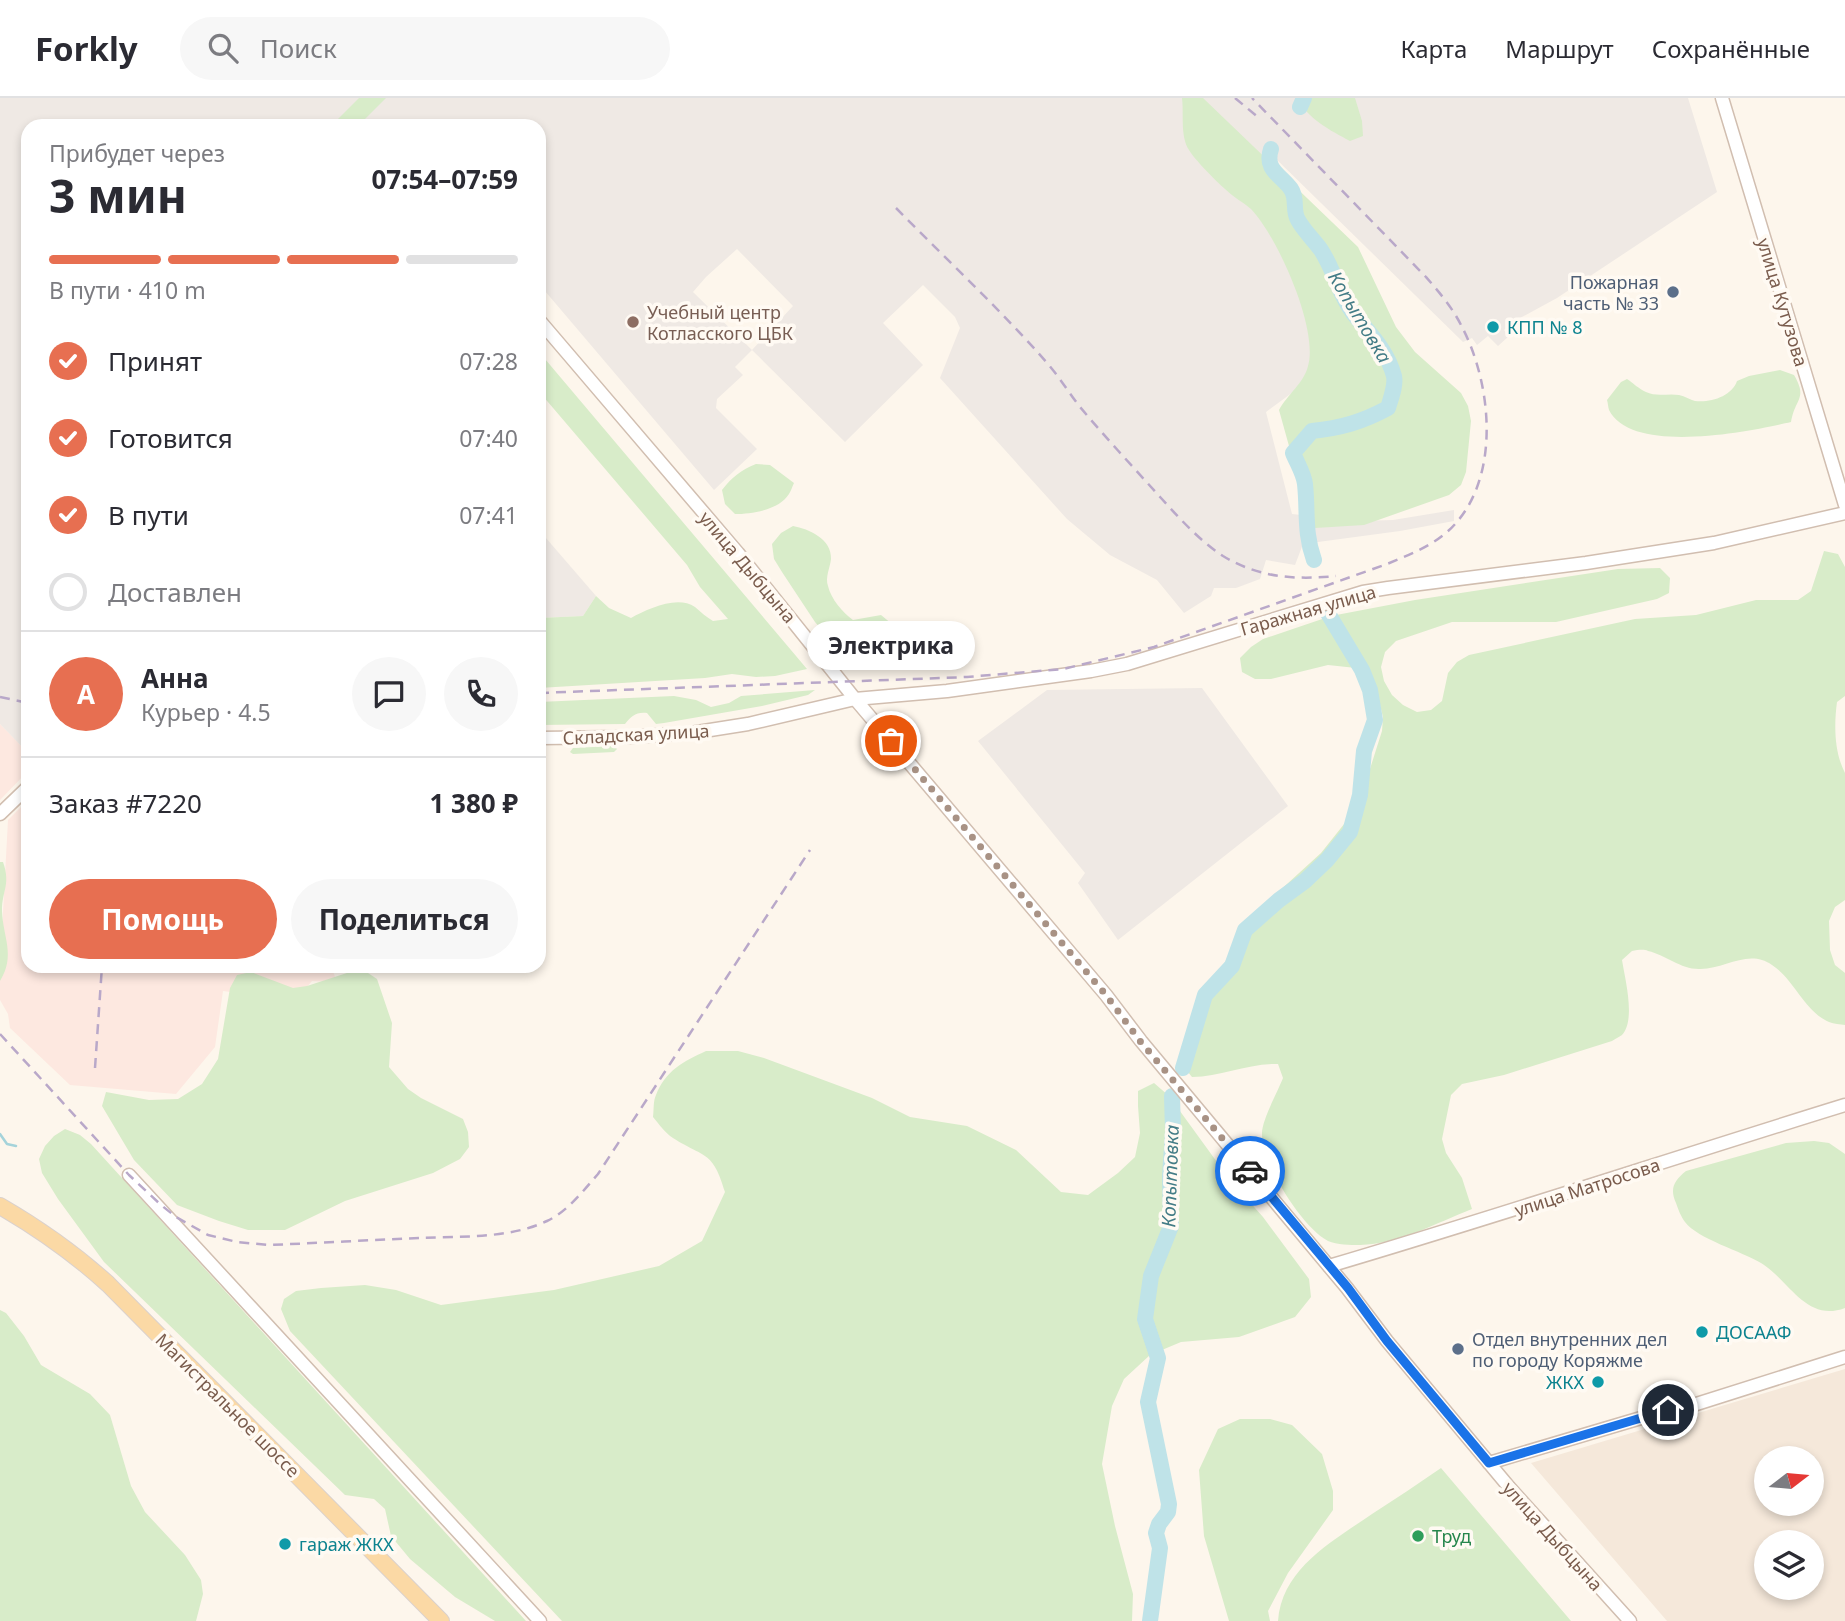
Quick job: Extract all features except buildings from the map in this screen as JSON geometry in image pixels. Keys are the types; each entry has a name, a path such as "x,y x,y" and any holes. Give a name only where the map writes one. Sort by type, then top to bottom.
{"main road":[{"name":"Магистральное шоссе","path":"0,1206 81,1261 108,1284 436,1619"}],"street":[{"name":"улица Кутузова","path":"1722,98 1845,505"},
{"name":"улица Дыбцына","path":"546,328 738,553 855,699 1106,995 1140,1041 1329,1266 1387,1341 1489,1463 1630,1621"},
{"name":"Гаражная улица","path":"855,699 947,691 1091,671 1139,661 1363,592 1586,564 1714,543 1845,513"},
{"name":"Складская улица","path":"546,738 691,733 748,724 855,699"},
{"path":"0,814 21,794"},
{"name":"улица Матросова","path":"1329,1266 1483,1221 1845,1105"},
{"path":"129,1175 540,1621"},
{"path":"1489,1463 1668,1410 1687,1407 1845,1357"}],"shaded area":[{"path":"0,98 1688,98 1717,192 1557,298 1511,323 1504,330 1509,336 1498,346 1488,336 1477,345 1472,338 1463,342 1274,157 1342,356 1266,412 1292,514 1358,521 1393,520 1454,510 1454,521 1303,544 1295,565 1266,560 1260,579 1236,588 1214,588 1211,596 1184,613 1157,580 1110,555 1067,519 940,378 960,328 955,317 923,285 883,323 923,365 845,442 752,350 735,367 743,375 717,399 716,408 757,449 714,490 546,292 546,119 21,119 21,746 0,724","holes":["737,249 793,306 752,350 693,292"]},
{"path":"546,538 596,596 583,616 546,618"},
{"path":"1202,688 1288,806 1118,940 1078,883 1085,873 978,741 1047,690"},
{"path":"0,724 21,746 21,778 0,800"},
{"path":"21,807 21,973 334,973 337,982 312,981 295,1001 223,991 215,1047 176,1094 70,1085 10,1028 8,1014 0,1000 8,820"},
{"path":"1845,1369 1845,1621 1667,1621 1531,1463"}],"green space":[{"path":"359,98 386,98 365,119 338,119"},
{"path":"1182,98 1203,98 1358,247 1396,327 1415,352 1461,393 1468,406 1471,421 1466,472 1461,485 1449,495 1364,525 1315,528 1303,524 1299,482 1279,410 1303,378 1308,366 1310,350 1302,307 1283,261 1261,222 1251,209 1211,176 1189,150 1183,132"},
{"path":"1296,98 1355,98 1362,121 1363,136 1350,141 1335,133 1313,118"},
{"path":"546,360 807,669 775,676 732,674 546,688 546,618 583,616 596,596 609,608 631,618 663,605 680,602 695,607 713,621 728,619 700,587 687,565 546,400"},
{"path":"1780,370 1794,375 1800,389 1791,422 1749,430 1694,437 1642,433 1622,424 1609,409 1607,400 1621,382 1627,379 1641,389 1658,395 1679,395 1701,401 1714,400 1731,391 1737,381"},
{"path":"756,464 770,465 794,483 789,494 779,504 757,512 735,514 725,504 722,490 737,474"},
{"path":"793,526 812,532 828,546 831,559 827,583 841,610 853,620 881,615 904,634 937,634 954,648 947,661 875,662 861,659 835,645 815,622 774,559 772,544 781,533"},
{"path":"1824,551 1838,554 1845,567 1845,696 1837,702 1835,729 1841,765 1845,773 1845,900 1835,907 1829,921 1830,950 1835,965 1845,973 1845,1025 1831,1023 1820,1017 1780,971 1763,960 1745,959 1699,969 1686,967 1646,950 1632,951 1622,960 1629,1010 1622,1035 1612,1041 1504,1075 1462,1084 1451,1095 1442,1139 1446,1153 1462,1178 1472,1209 1417,1232 1375,1244 1339,1244 1318,1234 1295,1209 1285,1193 1263,1145 1265,1121 1283,1078 1278,1064 1192,1077 1183,1066 1183,1051 1228,956 1263,906 1321,853 1364,799 1382,731 1383,717 1376,689 1369,677 1356,668 1328,665 1271,679 1255,679 1242,672 1240,658 1263,639 1331,616 1415,600 1618,569 1660,568 1670,578 1669,593 1657,599 1556,622 1452,622 1396,641 1385,652 1381,667 1384,681 1392,695 1403,705 1417,712 1431,710 1442,701 1448,673 1457,662 1469,655 1635,619 1696,615 1756,600 1798,600 1811,591"},
{"path":"815,690 808,695 762,706 664,723 656,724 647,713 639,713 625,724 546,725 546,702 674,696 696,700 711,707 729,703 741,696"},
{"path":"614,746 617,749 614,752 570,752 573,748"},
{"path":"0,862 3,862 6,876 2,911 8,955 5,972 0,981"},
{"path":"254,973 293,988 347,973 368,973 377,979 392,1023 389,1067 408,1089 463,1119 468,1132 469,1147 460,1159 433,1173 345,1201 285,1230 248,1230 177,1205 134,1160 102,1106 106,1092 149,1100 178,1099 202,1084 218,1059 230,988 237,975"},
{"path":"706,1051 738,1051 764,1058 872,1098 910,1117 967,1126 1016,1150 1061,1192 1088,1195 1135,1157 1140,1133 1138,1091 1154,1083 1169,1096 1230,1180 1263,1217 1309,1279 1311,1297 1295,1317 1239,1337 1181,1342 1150,1355 1124,1379 1112,1406 1102,1464 1133,1594 1132,1621 562,1621 290,1331 281,1309 284,1299 296,1291 365,1285 396,1290 441,1305 554,1290 659,1266 702,1241 725,1192 721,1178 706,1157 670,1136 653,1117 655,1097 665,1079 683,1063"},
{"path":"65,1129 80,1135 91,1144 526,1621 495,1621 455,1597 410,1559 391,1536 385,1509 374,1499 345,1495 104,1262 42,1173 39,1159 45,1146"},
{"path":"1786,1143 1829,1143 1845,1154 1845,1308 1831,1311 1819,1310 1809,1305 1761,1263 1691,1228 1681,1215 1673,1193 1676,1181 1686,1171"},
{"path":"0,1310 6,1313 24,1336 41,1365 90,1394 110,1415 131,1486 145,1512 185,1555 201,1580 203,1594 196,1621 0,1621"},
{"path":"1240,1419 1270,1419 1292,1425 1322,1454 1333,1491 1333,1510 1288,1573 1268,1611 1270,1621 1229,1621 1204,1536 1199,1470 1218,1429"},
{"name":"Труд","path":"1441,1468 1571,1621 1278,1621 1289,1586 1312,1558 1341,1535"}],"waterway":[{"name":"Копытовка","path":"1300,107 1304,98"},
{"name":"Копытовка","path":"1271,149 1270,162 1293,193 1298,220 1326,258 1348,306 1382,350 1394,380 1388,408 1351,424 1312,431 1293,453 1304,480 1308,531 1314,560"},
{"name":"Копытовка","path":"1183,1068 1205,995 1232,966 1245,930 1305,881 1350,832 1360,795 1364,751 1375,720 1370,690 1362,670 1326,610"},
{"name":"Копытовка","path":"1150,1621 1160,1548 1156,1533 1168,1512 1169,1504 1148,1402 1158,1358 1145,1319 1151,1276 1171,1226 1172,1096"},
{"path":"0,1134 7,1144 16,1146"}],"railway":[{"path":"1235,98 1259,118"},
{"path":"546,693 967,677 1063,669 1154,647 1387,564 1424,548 1441,537 1456,523 1470,502 1480,478 1485,453 1487,426 1484,399 1471,347 1454,312 1426,277 1252,98"},
{"path":"896,208 1030,344 1100,430 1175,514 1206,544 1223,556 1264,573 1307,578 1336,576"},
{"path":"0,697 21,702"},
{"path":"0,1034 129,1175 176,1217 208,1235 237,1242 269,1245 468,1236 517,1231 547,1221 562,1212 598,1174 810,850"},
{"path":"95,1068 102,973"}],"way so far":[{"path":"891,741 1106,995 1140,1041 1250,1171"}],"place":[{"name":"Пожарная часть № 33","path":"1673,292"},
{"name":"Учебный центр Котласского ЦБК","path":"633,322"},
{"name":"КПП № 8","path":"1493,327"},
{"name":"Электрика","path":"891,741"},
{"name":"ДОСААФ","path":"1702,1332"},
{"name":"Отдел внутренних дел по городу Коряжме","path":"1458,1349"},
{"name":"ЖКХ","path":"1598,1382"},
{"name":"Труд","path":"1418,1536"},
{"name":"гараж ЖКХ","path":"285,1544"}],"route":[{"path":"1250,1171 1489,1463 1668,1410"}]}
